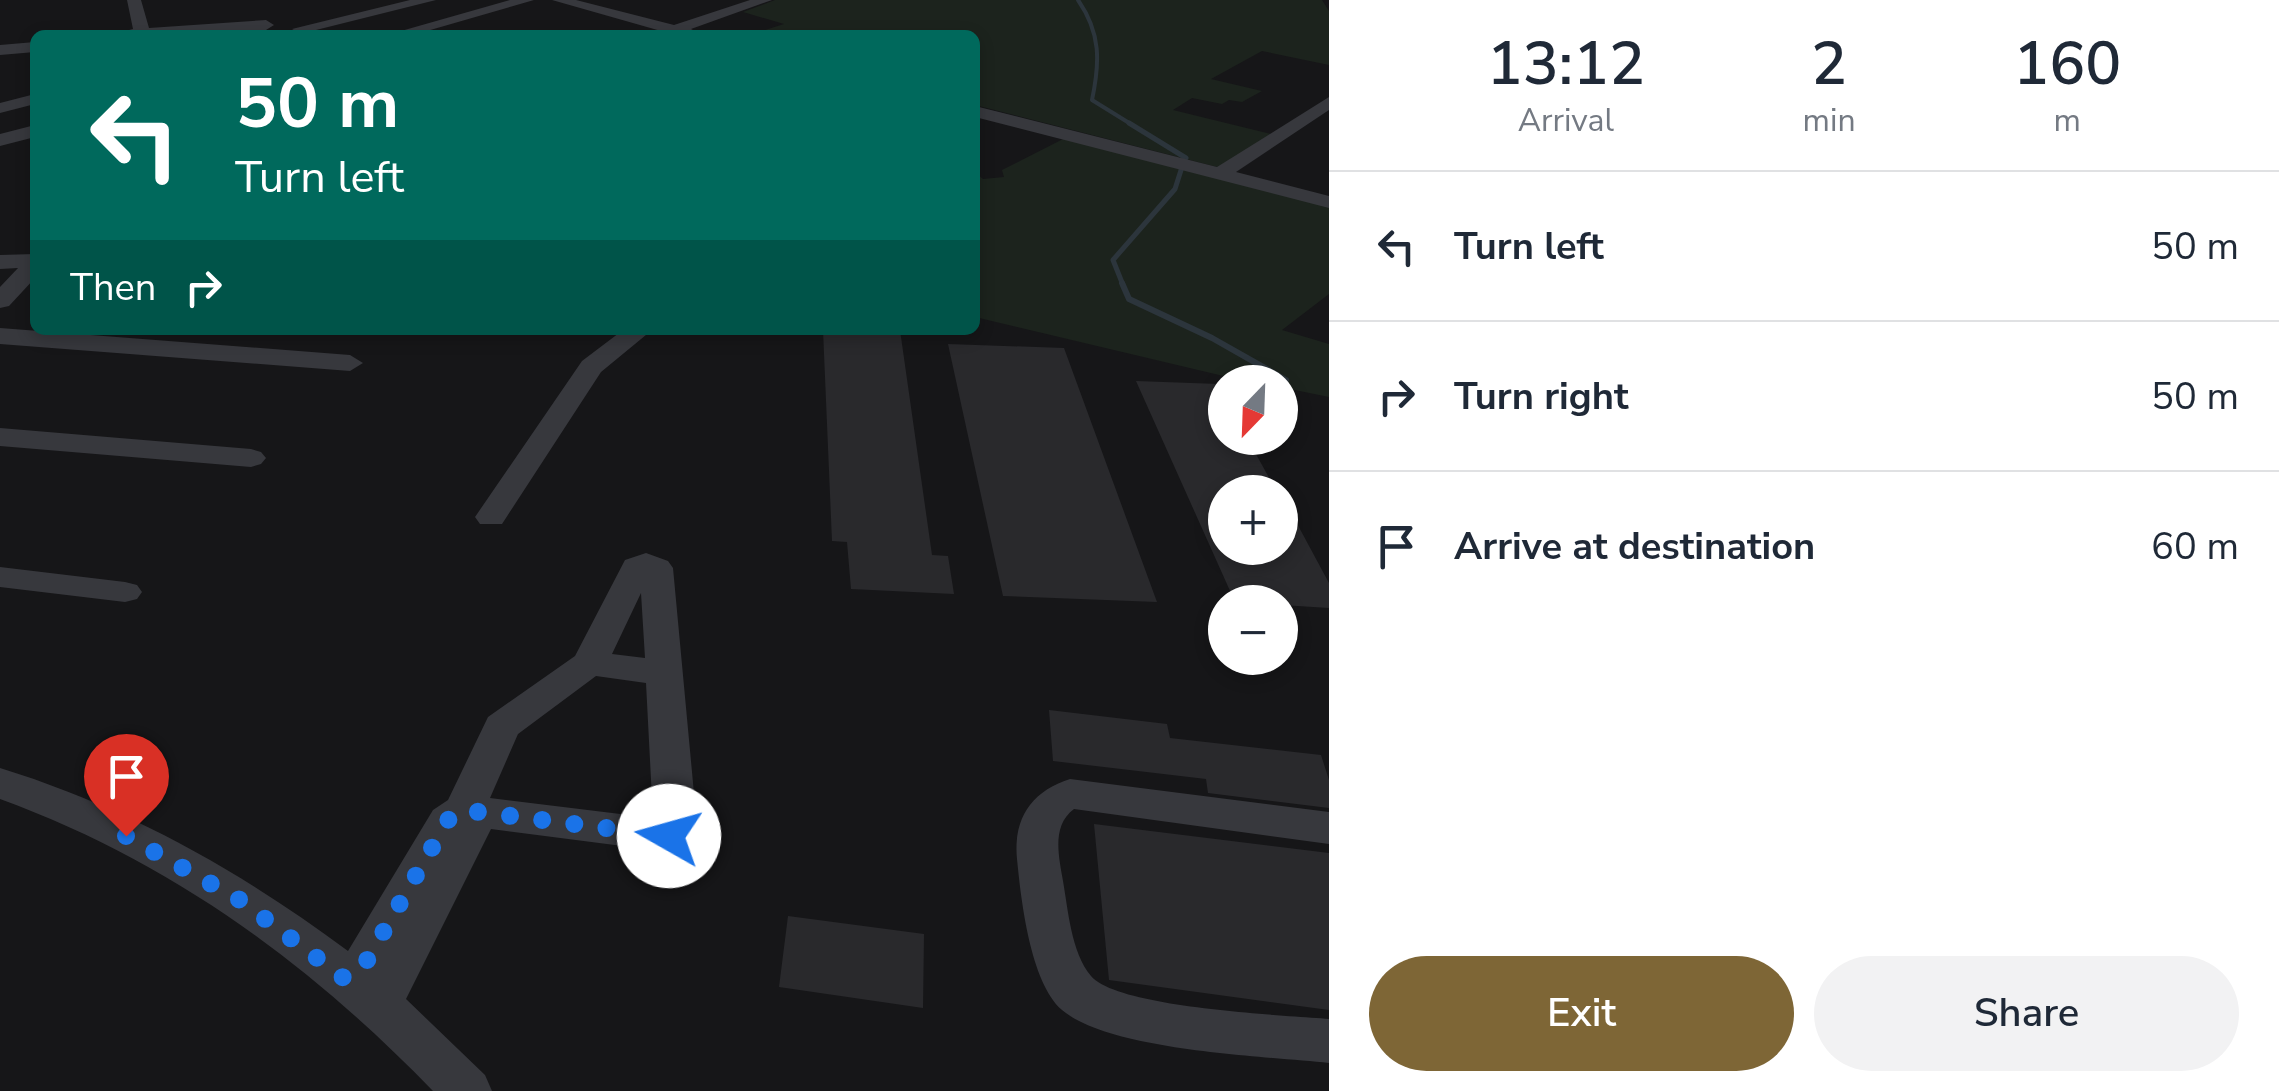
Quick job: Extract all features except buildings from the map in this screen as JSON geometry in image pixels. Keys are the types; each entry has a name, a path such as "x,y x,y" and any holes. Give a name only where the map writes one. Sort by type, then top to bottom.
{"street":[{"path":"134,0 141,30"},
{"path":"376,9 401,0"},
{"path":"413,30 526,0"},
{"path":"545,0 660,30"},
{"path":"558,0 661,30"},
{"path":"680,30 765,0"},
{"path":"273,30 422,1"},
{"path":"0,46 30,44"},
{"path":"0,89 30,100"},
{"path":"0,108 30,100"},
{"path":"1224,172 1329,102"},
{"path":"980,109 1329,199"},
{"path":"980,129 1005,116"},
{"path":"0,140 30,132"},
{"path":"0,301 16,264"},
{"path":"491,517 591,367 633,335"},
{"path":"0,336 350,363"},
{"path":"0,437 251,458"},
{"path":"362,991 471,828 464,810 502,726 589,663 637,567 646,563 656,568 675,815 669,836 464,810"},
{"path":"0,578 125,592"},
{"path":"589,663 664,673"},
{"path":"0,784 68,809 183,866 297,939 362,991 467,1091"},
{"path":"1329,828 1070,794 1057,798 1043,815 1037,846 1057,955 1078,996 1120,1015 1329,1042"}],"shaded area":[{"path":"775,0 1322,0 1329,11 1329,65 1262,51 1211,79 1262,91 1242,102 1229,100 1222,104 1192,98 1173,110 1275,135 1225,169 980,106 980,30 765,30 784,24 743,12"},
{"path":"1067,137 1329,207 1329,294 1282,330 1329,344 1329,397 1298,391 1298,365 1208,365 1208,372 980,318 980,176 1004,177 1002,170"}],"waterway":[{"path":"1078,0 1091,24 1097,48 1092,100 1134,126"},
{"path":"1129,123 1186,158"},
{"path":"1123,285 1113,260 1175,189 1182,167"},
{"path":"1122,283 1129,299 1260,365"}],"route":[{"path":"126,836 240,900 297,939 345,979 366,962 448,820 464,810 669,836"}]}
